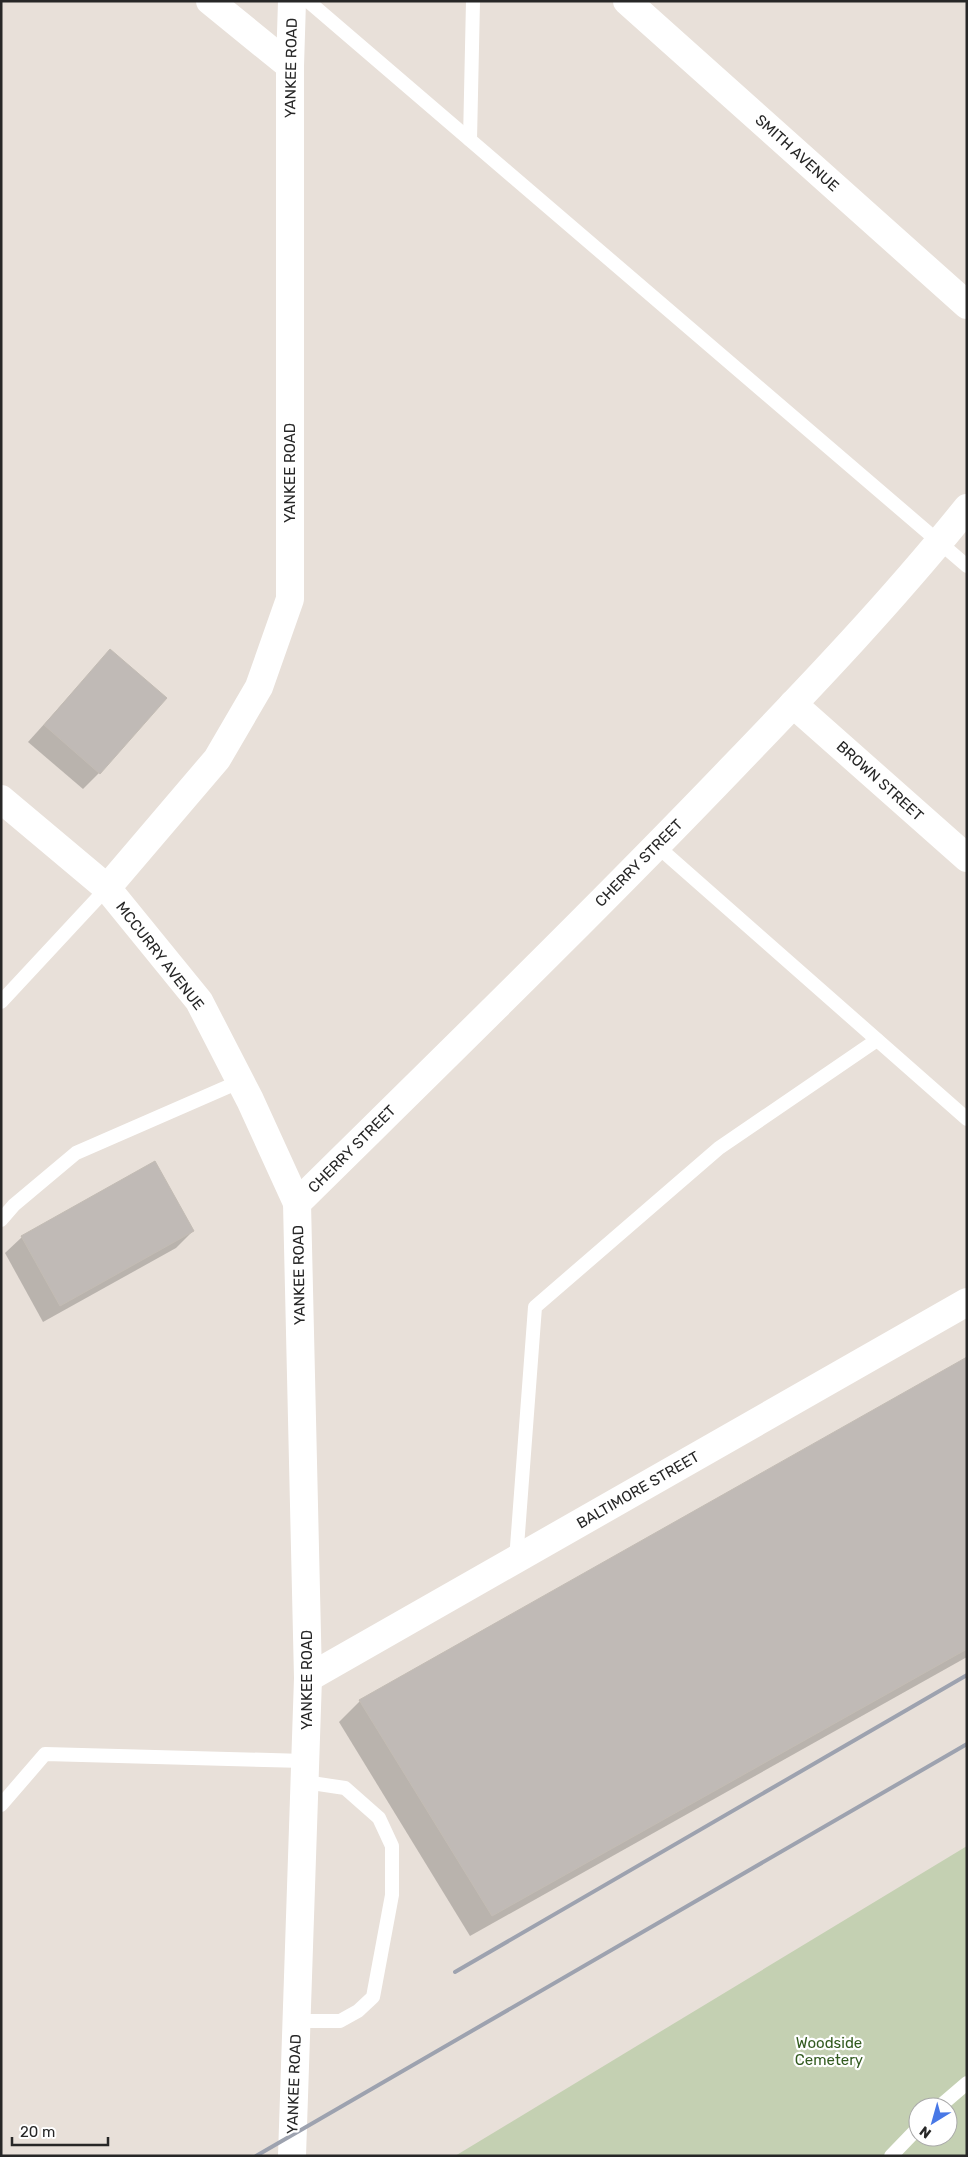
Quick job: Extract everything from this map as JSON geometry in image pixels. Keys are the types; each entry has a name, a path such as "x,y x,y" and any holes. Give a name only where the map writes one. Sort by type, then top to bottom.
{"street":[{"path":"210,1 290,66"},
{"name":"YANKEE ROAD","path":"107,888 217,759 259,687 290,599 290,66 292,1"},
{"name":"SMITH AVENUE","path":"628,1 967,305"},
{"name":"CHERRY STREET","path":"297,1204 657,846 793,704 939,542 967,508"},
{"name":"BROWN STREET","path":"793,704 967,858"},
{"name":"MCCURRY AVENUE","path":"1,799 107,888 200,1000 241,1081 297,1204"},
{"name":"YANKEE ROAD","path":"292,2156 308,1678 297,1204"},
{"name":"BALTIMORE STREET","path":"308,1678 967,1302"}],"lane":[{"path":"308,1 967,566"},
{"path":"470,140 473,1"},
{"path":"657,846 967,1119"},
{"path":"1,1002 107,888"},
{"path":"516,1560 535,1307 719,1148 877,1040"},
{"path":"1,1220 14,1204 76,1153 241,1081"},
{"path":"1,1805 45,1754 305,1771 345,1788 379,1818 392,1846 392,1895 373,1997 358,2010 340,2021 296,2021"},
{"path":"950,2097 967,2082"},
{"path":"892,2156 908,2139"}],"green space":[{"name":"Woodside Cemetery","path":"967,1846 967,2156 455,2156"}],"building":[{"path":"110,649 167,698 100,774 44,725"},
{"path":"155,1161 194,1231 60,1306 21,1236"},
{"path":"967,1357 967,1649 492,1916 359,1700"}],"railway":[{"path":"455,1972 967,1675"},
{"path":"256,2156 967,1744"}]}
